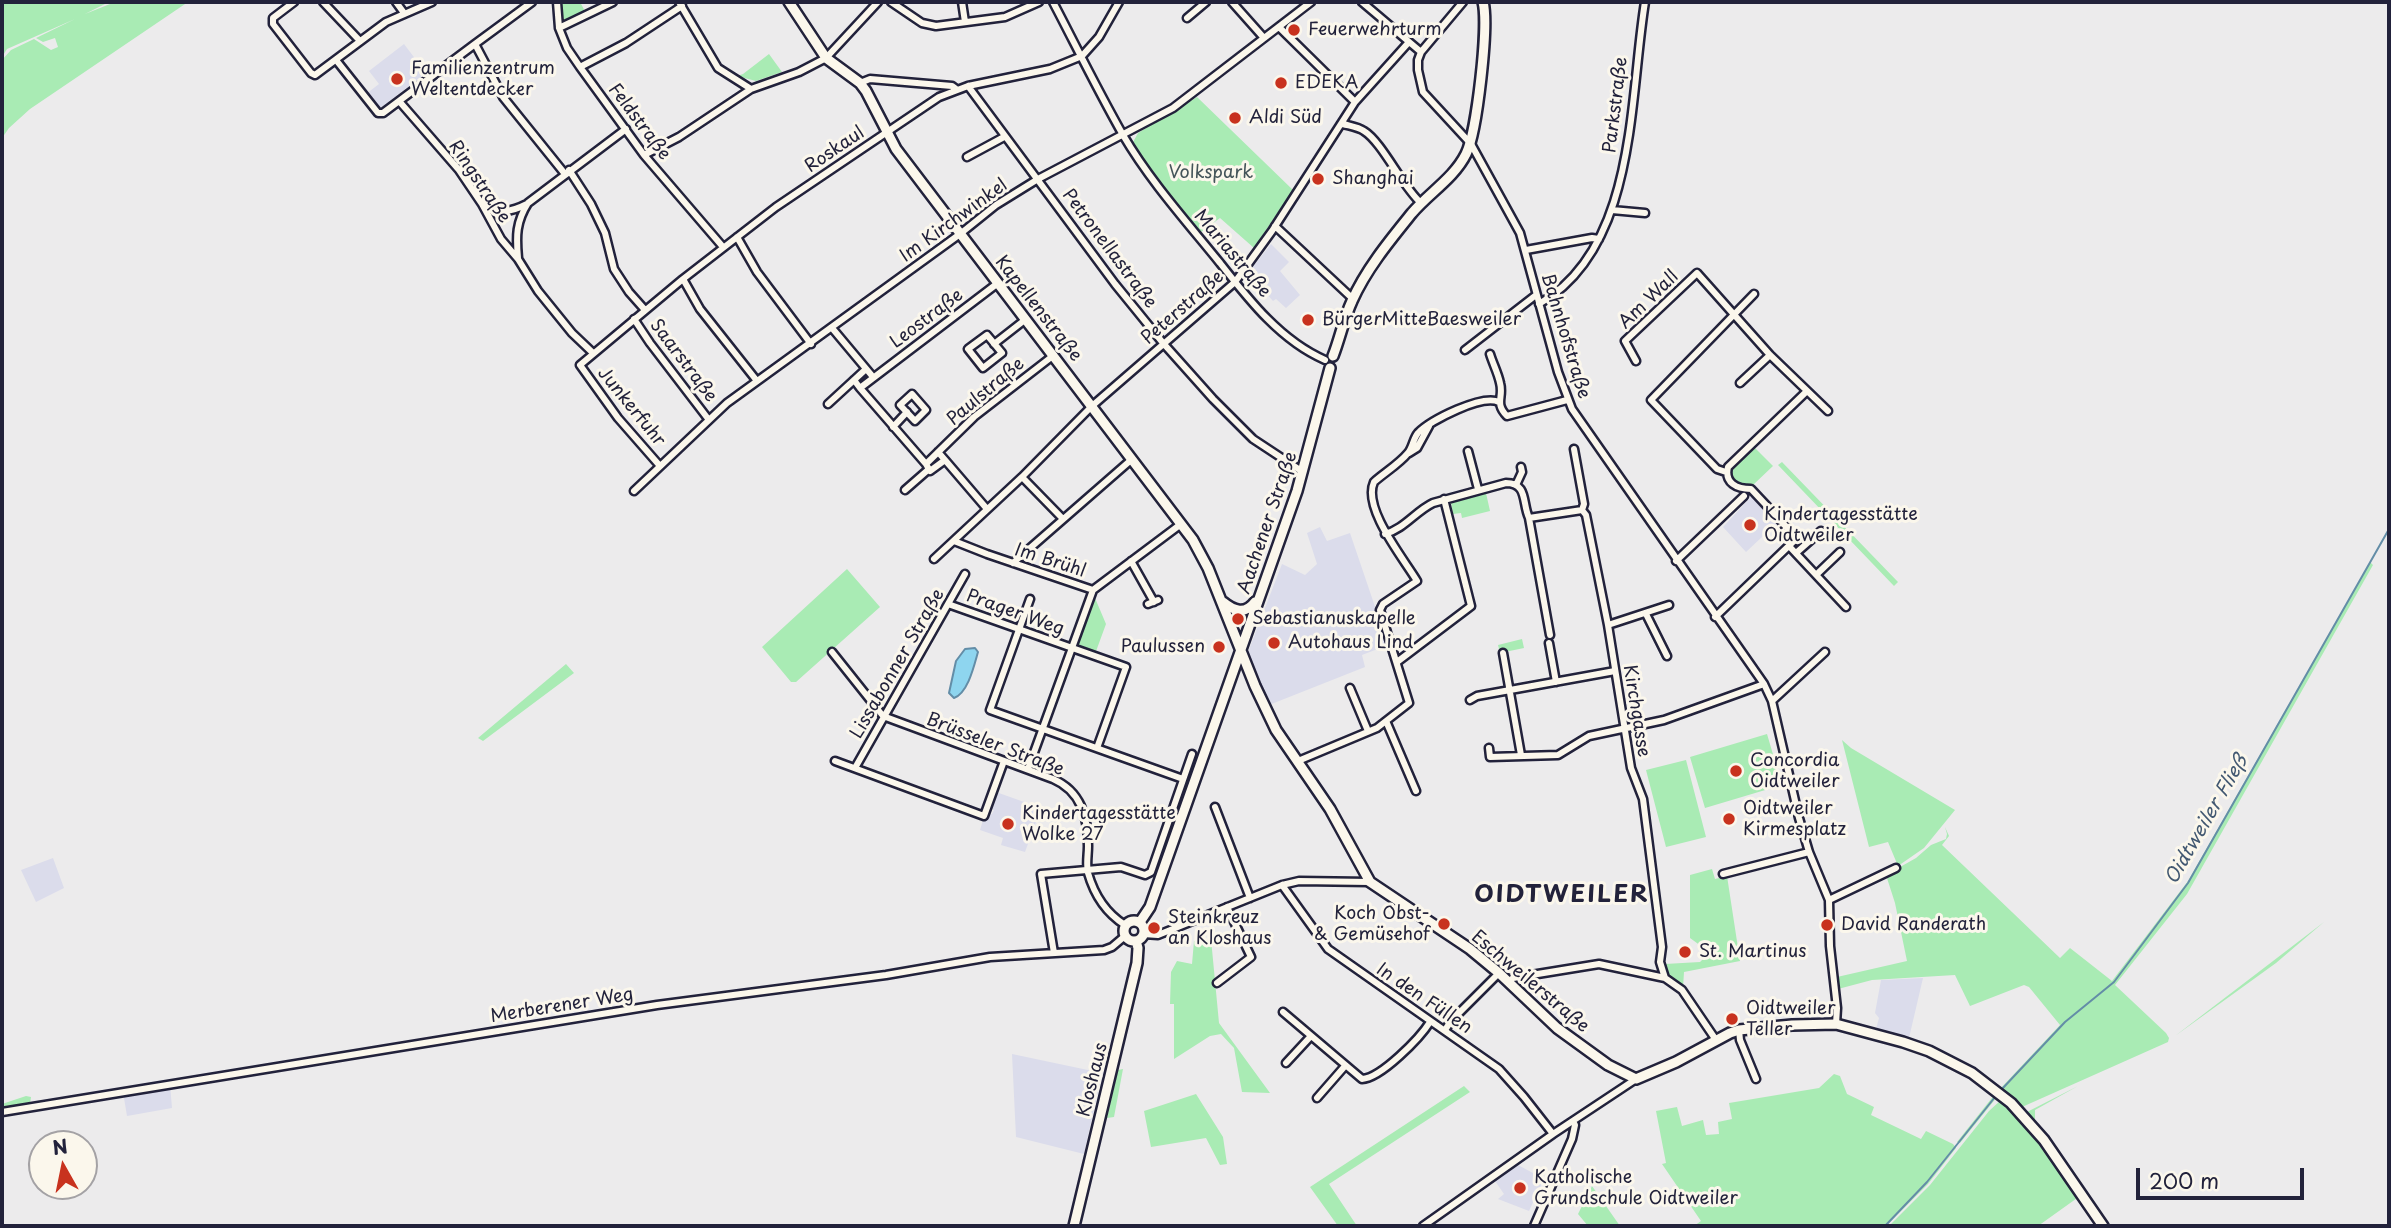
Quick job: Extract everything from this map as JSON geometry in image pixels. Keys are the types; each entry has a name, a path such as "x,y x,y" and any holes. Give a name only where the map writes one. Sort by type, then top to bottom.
{"street":[{"path":"294,2 273,18 273,24 315,75 386,22 432,2"},
{"path":"323,2 360,41"},
{"path":"396,2 404,13"},
{"path":"336,60 379,113 383,113 533,2"},
{"name":"Feldstraße","path":"557,2 559,28 567,48 644,155 723,247"},
{"path":"559,28 613,2"},
{"name":"Kapellenstraße","path":"789,2 826,58 860,83 896,149 1181,524 1208,568 1241,649"},
{"path":"644,155 679,137 751,89 799,72 826,58 878,2"},
{"path":"891,2 922,23 936,26 1004,17 1039,2"},
{"path":"962,2 965,22"},
{"name":"Mariastraße","path":"1053,2 1124,135 1153,180 1235,282 1286,336 1304,349 1330,361"},
{"path":"1082,56 1094,43 1119,2"},
{"path":"1187,18 1206,2"},
{"path":"1232,2 1264,38"},
{"name":"Im Kirchwinkel","path":"634,492 727,403 811,344 996,205 1038,178 1124,135 1185,100 1311,2"},
{"path":"1364,2 1421,52 1463,2"},
{"name":"Aachener Straße","path":"1140,922 1150,907 1303,472 1330,361 1353,299 1388,246 1421,203 1455,170 1471,144 1476,119 1485,19 1483,2"},
{"name":"Parkstraße","path":"1539,304 1583,266 1612,211 1625,156 1645,2"},
{"path":"580,67 626,43 680,4 718,68 751,89"},
{"path":"1279,27 1355,102"},
{"name":"Peterstraße","path":"934,559 1022,477 1091,405 1235,282 1343,124 1355,102 1409,43"},
{"path":"475,44 503,97 567,172 605,233 614,269 645,310"},
{"name":"Bahnhofstraße","path":"1421,52 1418,70 1423,92 1471,144 1520,233 1567,400 1593,442 1764,684 1772,701 1799,818 1809,852 1829,900 1836,1024"},
{"name":"Roskaul","path":"580,365 723,247 797,192 939,97 956,89 1050,69 1082,56"},
{"path":"860,83 870,79 952,86 956,89"},
{"name":"Petronellastraße","path":"968,86 1115,284 1163,343 1253,439 1303,472"},
{"name":"Ringstraße","path":"399,101 459,170 501,239 518,259 538,291 572,333 593,353"},
{"path":"1343,124 1357,127 1371,136 1421,203"},
{"path":"482,204 496,212 506,212 528,203 626,129"},
{"path":"967,158 1004,137"},
{"path":"518,259 517,227 519,217 528,203"},
{"path":"1612,211 1644,213"},
{"path":"1275,226 1353,299"},
{"path":"737,237 757,272 811,344"},
{"path":"1526,250 1599,239"},
{"name":"Am Wall","path":"1636,360 1626,341 1697,273 1735,316"},
{"path":"683,279 701,309 757,381"},
{"name":"Leostraße","path":"860,388 998,283"},
{"path":"1726,472 1717,469 1651,400 1754,294"},
{"path":"1465,350 1536,295"},
{"path":"1735,316 1806,392 1828,411"},
{"name":"Saarstraße","path":"634,319 709,420"},
{"path":"994,344 1026,319"},
{"path":"832,328 873,377"},
{"path":"987,335 994,344 1002,353 983,368 968,349 987,335"},
{"path":"1490,354 1502,387 1499,402 1503,413 1511,416 1567,400"},
{"name":"Paulstraße","path":"905,490 974,416 1054,355"},
{"path":"1740,383 1770,355"},
{"name":"Junkerfuhr","path":"580,365 618,418 660,466"},
{"path":"828,404 866,369"},
{"path":"854,380 927,467"},
{"path":"1715,617 1797,538 1751,489 1739,489 1732,485 1726,472 1728,467 1806,392"},
{"path":"1298,761 1368,731 1409,703 1380,610 1383,604 1417,581 1385,534 1372,496 1374,482 1417,448 1429,426 1456,410 1487,399 1499,402"},
{"path":"893,427 907,412"},
{"name":"Kirchgasse","path":"1574,449 1584,504 1582,510 1586,515 1608,625 1631,768 1643,799 1660,934 1660,962 1665,978"},
{"path":"1468,451 1478,489"},
{"path":"938,452 988,509"},
{"name":"Paulstraße","path":"927,467 930,471 945,460"},
{"path":"1013,563 1131,460"},
{"path":"1516,485 1522,472 1521,467"},
{"path":"1022,477 1063,519"},
{"path":"1385,534 1394,531 1424,507 1444,499 1506,483 1516,485 1523,493 1529,518 1556,682"},
{"path":"1676,561 1744,496"},
{"path":"1397,662 1471,606 1444,499"},
{"path":"1529,518 1582,510"},
{"name":"Im Brühl","path":"954,541 1093,590 1181,524"},
{"path":"1796,553 1821,531"},
{"path":"1789,545 1846,607"},
{"path":"1816,575 1840,552"},
{"path":"1131,561 1153,602"},
{"name":"Lissabonner Straße","path":"855,768 965,574"},
{"path":"1028,769 1093,590"},
{"path":"1221,601 1233,609 1245,611 1260,597"},
{"path":"1030,598 990,710 1183,779"},
{"name":"Prager Weg","path":"948,604 1126,667 1097,748"},
{"path":"1608,625 1669,605"},
{"path":"1646,614 1667,656"},
{"name":"Eschweilerstraße","path":"1241,649 1276,730 1330,809 1370,882 1470,949 1557,1028 1608,1065 1636,1079"},
{"path":"832,652 883,716"},
{"path":"1772,701 1825,652"},
{"path":"1503,653 1521,755"},
{"path":"1470,700 1477,696 1615,671"},
{"path":"1232,677 1243,676 1253,681"},
{"path":"1489,748 1490,757 1558,755 1589,736 1664,720 1764,684"},
{"path":"1350,688 1368,731"},
{"name":"Brüsseler Straße","path":"883,716 1028,769 1060,782 1075,793 1085,815 1088,836 1087,870 1095,892 1105,908 1125,925"},
{"path":"1385,721 1416,791"},
{"path":"1054,953 1041,874 1121,867 1146,875 1151,872 1192,754"},
{"path":"835,761 984,816 1004,761"},
{"path":"1215,807 1250,898"},
{"path":"1723,874 1809,852"},
{"path":"1829,900 1896,868"},
{"path":"1139,941 1144,928 1140,922 1133,920 1125,925 1125,936 1139,941 1282,885 1298,881 1370,882"},
{"name":"In den Füllen","path":"1282,885 1328,949 1499,1069 1553,1134"},
{"path":"1217,983 1251,957 1227,907"},
{"name":"Merberener Weg","path":"2,1111 657,1005 887,975 990,957 1104,950 1125,936"},
{"name":"Kloshaus","path":"1074,1226 1139,941"},
{"path":"1508,982 1513,978 1599,964 1665,978 1682,990 1716,1040"},
{"path":"1445,1030 1499,973"},
{"path":"1283,1012 1358,1077 1367,1079 1417,1042 1430,1022"},
{"path":"1423,1226 1636,1079 1739,1030 1836,1024 1929,1051 1972,1073 2021,1113 2044,1140 2103,1226"},
{"path":"1739,1030 1740,1040 1756,1079"},
{"path":"1286,1063 1311,1036"},
{"path":"1317,1098 1345,1066"},
{"path":"1534,1226 1572,1139 1575,1125 1573,1121"}],"shaded area":[{"name":"Familienzentrum Weltentdecker","path":"404,44 426,73 378,110 366,94 379,84 369,71"},
{"path":"1271,244 1289,262 1280,271 1300,295 1286,308 1276,299 1273,301 1257,283 1262,278 1252,268"},
{"name":"Kindertagesstätte Oidtweiler","path":"1752,496 1777,523 1746,552 1723,527"},
{"path":"1320,527 1327,541 1350,533 1388,645 1362,655 1365,667 1269,705 1248,652 1282,564 1305,575 1317,564 1307,533"},
{"name":"Kindertagesstätte Wolke 27","path":"996,792 1041,808 1025,852 1001,845 1003,838 980,830 984,817 992,814 994,810 990,808"},
{"path":"53,858 64,888 36,902 21,870"},
{"path":"1923,978 1909,1038 1876,1029 1879,1018 1875,1013 1881,980"},
{"path":"1012,1054 1102,1073 1084,1154 1016,1137"},
{"path":"170,1084 172,1108 127,1116 123,1092"},
{"name":"Katholische Grundschule Oidtweiler","path":"1518,1165 1544,1179 1529,1211 1498,1199 1504,1194 1495,1181"}],"green space":[{"path":"2,2 109,2 85,14 115,2 188,2 30,109 2,138 2,60 11,50 34,39 51,50 58,47 55,38 43,42 36,38 75,19 7,49 2,57"},
{"path":"562,2 580,2 586,13 562,23"},
{"path":"769,54 782,72 756,81 737,76 743,74"},
{"name":"Volkspark","path":"1197,97 1293,190 1254,248 1220,218 1201,232 1174,202 1132,144 1138,133"},
{"path":"1754,447 1773,466 1753,485 1736,482 1732,478 1732,468"},
{"path":"1782,462 1898,582 1894,586 1778,465"},
{"path":"1486,493 1490,511 1462,518 1461,513 1453,514 1451,502"},
{"path":"2370,562 2373,565 2187,894 2115,985 2166,1033 2168,1042 2022,1107 2000,1089 2060,1025 2029,987 2024,985 1970,1006 1955,975 1872,980 1838,989 1837,977 1907,961 1895,903 1886,875 1916,858 1931,845 1946,839 1945,827 1949,836 1942,845 2060,958 2070,948 2112,981 2188,881"},
{"path":"847,569 880,607 796,682 791,682 762,647"},
{"path":"1095,598 1106,624 1095,654 1078,645"},
{"path":"1522,639 1524,648 1500,653 1498,645"},
{"path":"566,664 574,673 483,741 478,738"},
{"name":"Concordia Oidtweiler","path":"1767,734 1782,785 1705,808 1690,757"},
{"path":"1842,740 1955,810 1924,848 1898,866 1888,842 1869,847"},
{"path":"1686,760 1706,837 1666,847 1646,770"},
{"path":"1712,869 1715,879 1727,876 1740,961 1684,972 1683,988 1669,975 1665,964 1700,962 1703,959 1701,946 1690,938 1690,875"},
{"path":"2324,922 2276,963 2175,1036"},
{"path":"1211,939 1219,1023 1270,1093 1242,1092 1234,1048 1221,1034 1210,1036 1174,1059 1174,1004 1170,1004 1171,972 1177,961 1192,964 1194,941"},
{"path":"1123,1069 1114,1117 1107,1118 1118,1070"},
{"path":"1834,1074 1840,1076 1847,1094 1874,1107 1871,1115 1921,1139 1926,1131 1953,1144 1956,1148 1928,1184 1886,1226 1694,1226 1701,1221 1662,1164 1666,1163 1656,1111 1677,1107 1682,1126 1703,1120 1706,1135 1719,1134 1718,1122 1732,1119 1729,1103 1819,1088"},
{"path":"1464,1086 1470,1092 1329,1184 1357,1226 1338,1226 1310,1187"},
{"path":"2078,1086 2035,1110 2035,1120 2108,1226 2025,1113"},
{"path":"1196,1094 1223,1137 1227,1164 1220,1165 1206,1138 1151,1147 1144,1111"},
{"path":"1995,1094 1997,1097 1960,1143 1957,1142"},
{"path":"26,1096 31,1097 30,1104 2,1109 2,1104"},
{"path":"2001,1100 2041,1142 2080,1196 2038,1226 1889,1226 1930,1185 1989,1111"},
{"path":"1592,1186 1620,1226 1588,1226 1578,1214"}],"water":[{"path":"975,648 978,652 970,678 963,691 954,698 949,693 956,661 965,649"}],"waterway":[{"name":"Oidtweiler Fließ","path":"2002,1089 2065,1022 2114,982 2188,883 2389,529"},
{"name":"Oidtweiler Fließ","path":"1885,1226 1927,1182 1995,1097"}],"place":[{"name":"Feuerwehrturm","path":"1294,30"},
{"name":"Familienzentrum Weltentdecker","path":"397,79"},
{"name":"EDEKA","path":"1281,83"},
{"name":"Aldi Süd","path":"1235,118"},
{"name":"Shanghai","path":"1318,179"},
{"name":"BürgerMitteBaesweiler","path":"1308,320"},
{"name":"Kindertagesstätte Oidtweiler","path":"1750,525"},
{"name":"Sebastianuskapelle","path":"1238,619"},
{"name":"Autohaus Lind","path":"1274,643"},
{"name":"Paulussen","path":"1219,647"},
{"name":"Concordia Oidtweiler","path":"1736,771"},
{"name":"Oidtweiler Kirmesplatz","path":"1729,819"},
{"name":"Kindertagesstätte Wolke 27","path":"1008,824"},
{"name":"Koch Obst- & Gemüsehof","path":"1444,924"},
{"name":"David Randerath","path":"1827,925"},
{"name":"Steinkreuz an Kloshaus","path":"1154,928"},
{"name":"St. Martinus","path":"1685,952"},
{"name":"Oidtweiler Teller","path":"1732,1019"},
{"name":"Katholische Grundschule Oidtweiler","path":"1520,1188"}],"district":[{"name":"OIDTWEILER","path":"1562,895"}]}
